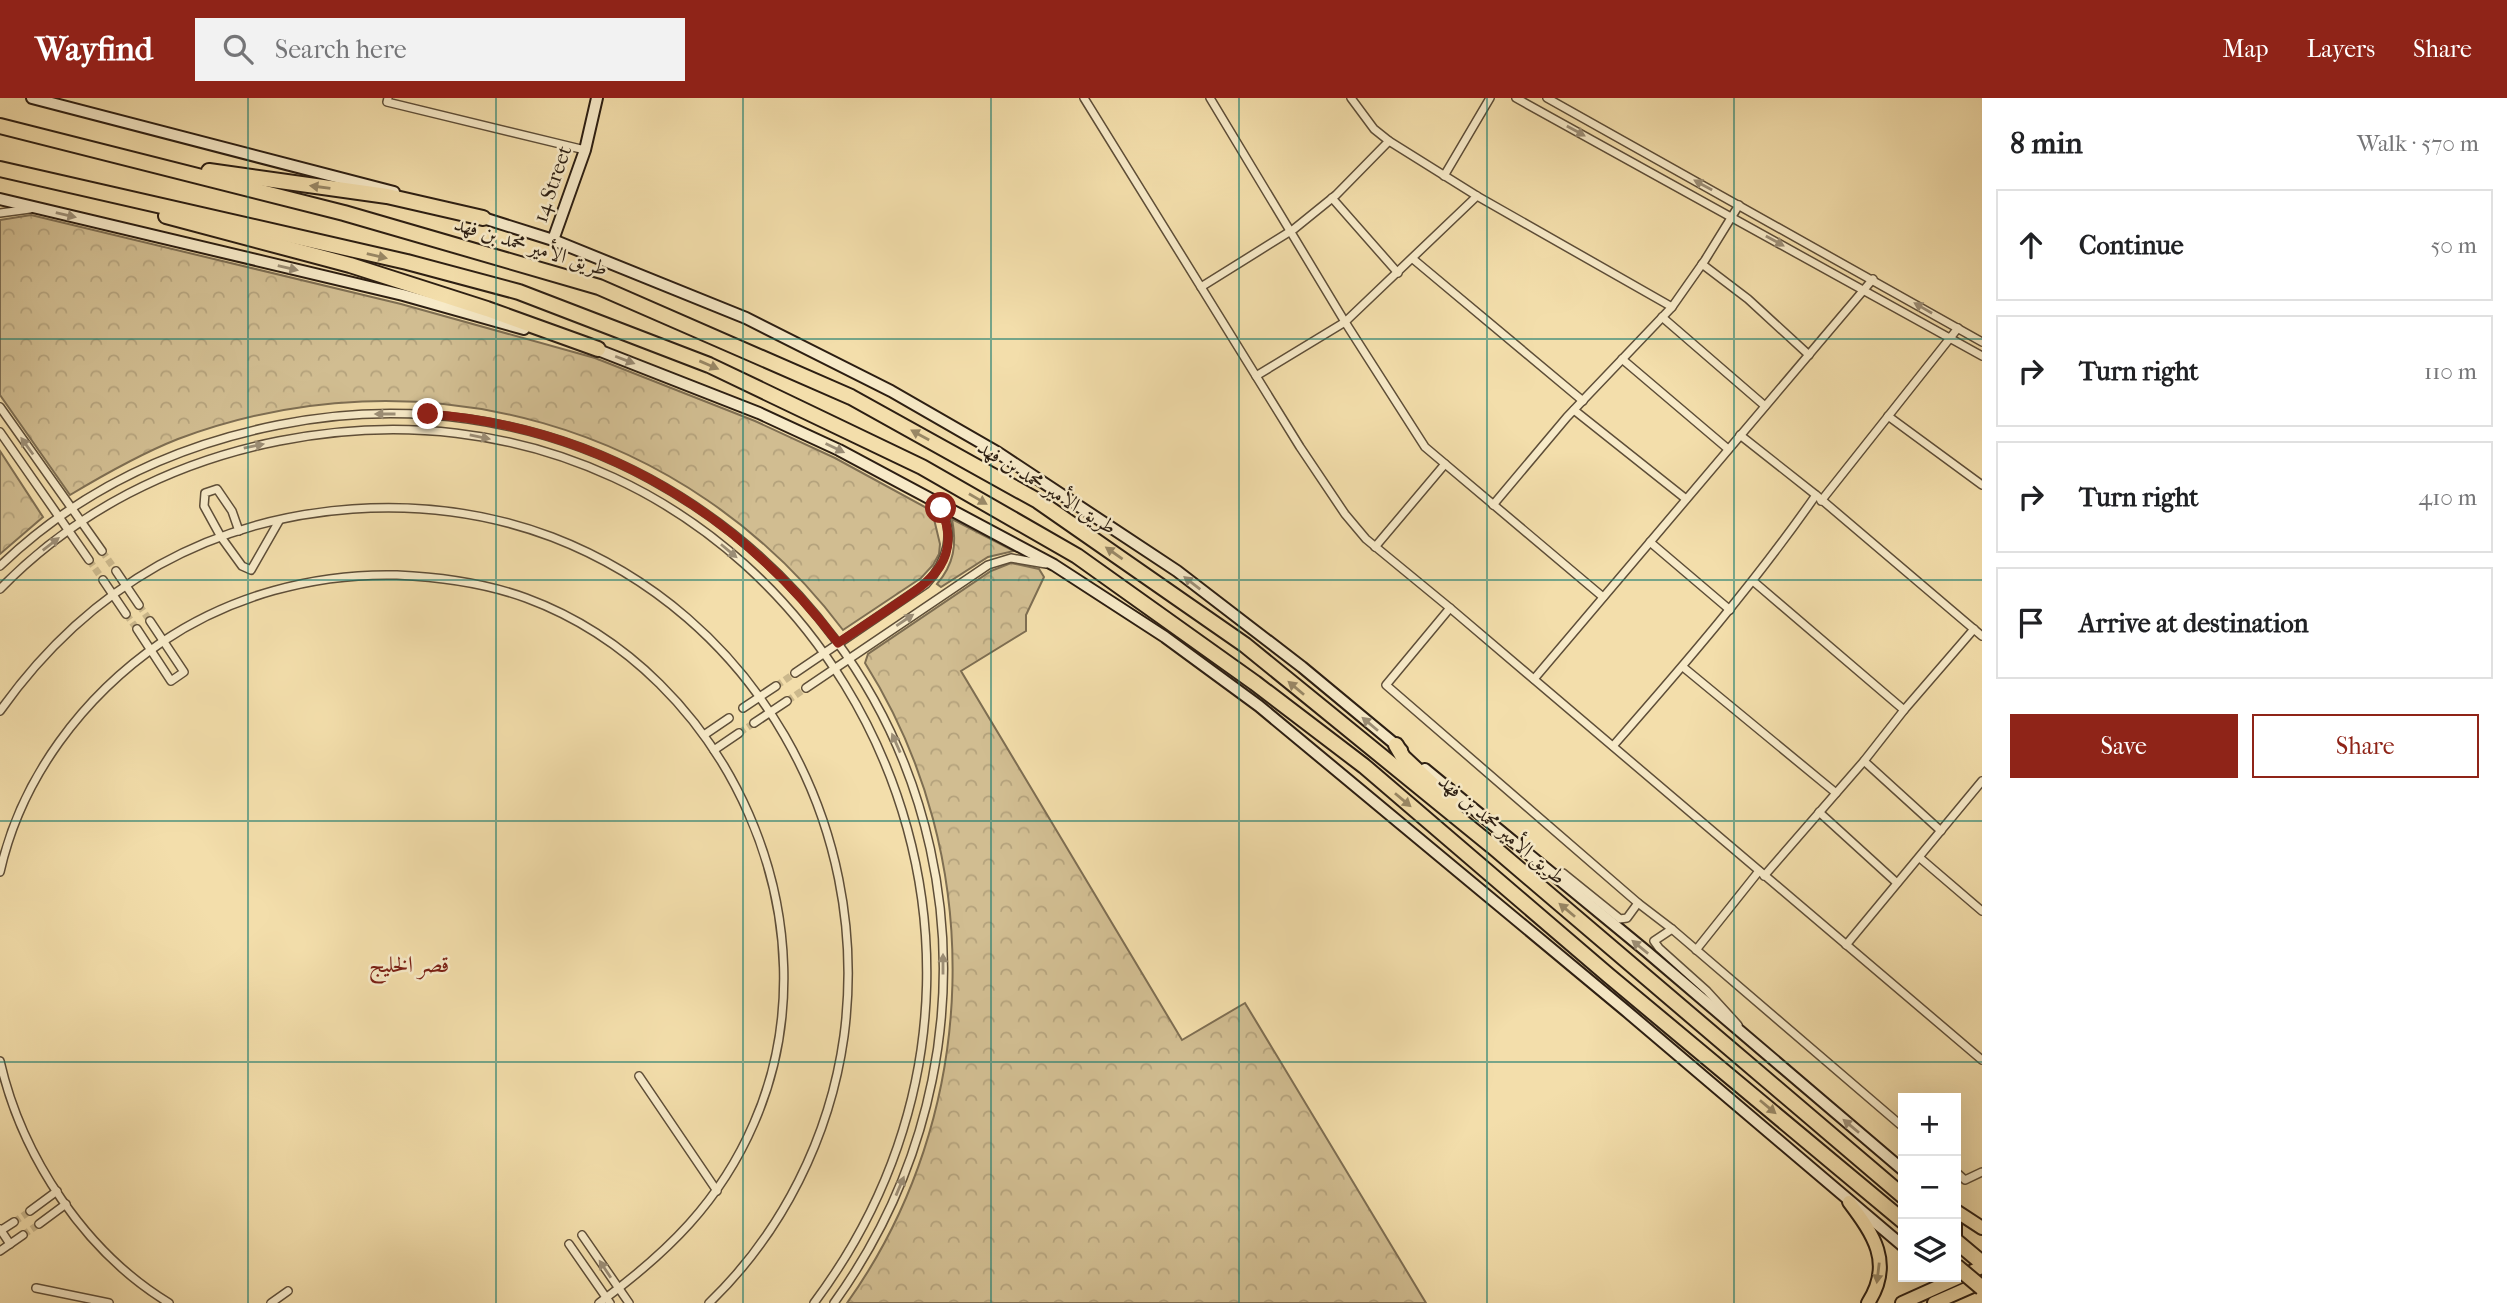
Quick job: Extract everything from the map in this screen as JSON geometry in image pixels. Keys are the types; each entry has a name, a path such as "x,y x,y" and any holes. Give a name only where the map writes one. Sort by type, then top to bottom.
{"highway":[{"name":"طريق الأمير محمد بن فهد","path":"0,126 344,213 599,287 851,397 1038,500 1245,645 1474,832 1898,1192"},
{"path":"139,162 387,196 483,218"},
{"name":"طريق الأمير محمد بن فهد","path":"0,169 394,259 519,292 709,365 922,467 1077,556 1255,683 1364,766 1899,1219"},
{"path":"24,175 197,225 350,265 487,309 598,349"},
{"path":"1396,745 1403,757 1465,816 1474,832"},
{"path":"1961,1246 1982,1265"},
{"path":"1961,1270 1982,1288"}],"main road":[{"path":"32,98 368,184 553,240 746,318 891,391 997,452 1177,571 1302,667 1898,1166"},
{"name":"14 Street","path":"553,240 584,150 597,98"},
{"path":"0,199 403,295 598,349 759,413 839,450 1054,565 1165,637 1259,706 1625,1010 1898,1242"},
{"path":"1850,1202 1874,1236 1878,1250 1880,1263 1876,1286 1868,1303"},
{"path":"1961,1214 1982,1228"},
{"path":"1902,1303 1982,1265"},
{"path":"1934,1303 1982,1282"}],"street":[{"path":"388,98 387,102 584,150"},
{"path":"1084,98 1328,490 1345,514 1375,547 1980,1055"},
{"path":"1210,98 1345,322 1425,447 1603,597"},
{"path":"1351,98 1374,129 1389,141 1477,197 1672,307"},
{"path":"1444,176 1490,98"},
{"path":"1517,98 1982,356"},
{"path":"1547,98 1874,279 1982,342"},
{"path":"1201,287 1290,232 1332,198 1389,141"},
{"path":"1256,376 1345,322 1477,197"},
{"path":"1332,198 1398,272"},
{"path":"1493,505 1574,410 1672,307 1739,205"},
{"path":"0,213 39,208"},
{"path":"1412,259 1583,401"},
{"path":"1702,264 1748,299 1809,355"},
{"path":"1534,679 1874,279"},
{"path":"1662,317 1765,406"},
{"path":"1613,746 1683,667 1958,328"},
{"path":"1622,359 1728,449"},
{"path":"0,407 102,551"},
{"path":"1574,410 1686,499"},
{"path":"0,566 71,508 147,465 180,451 244,431 347,415 428,414 463,417 526,430 583,447 636,471 691,503 734,534 781,576 817,616 868,688 906,768 927,834 939,897 944,959 942,1015 935,1066 914,1152 871,1247 834,1303"},
{"path":"1888,416 1982,485"},
{"path":"0,589 80,522 121,496 154,480 248,447 294,438 367,430 461,433 522,446 577,463 629,486 682,516 724,547 769,588 804,627 854,696 891,774 912,841 923,900 926,1013 914,1090 894,1156 857,1239 814,1303"},
{"path":"0,432 89,560"},
{"path":"1741,435 1982,636"},
{"path":"1375,547 1444,464"},
{"path":"239,531 232,511 217,489 205,493 204,506 222,537 242,566 251,570 279,521"},
{"path":"795,673 926,584 940,569 946,556 947,533 944,516 935,500"},
{"path":"0,711 22,680 74,626 125,586 159,565 239,531 279,521 346,510 423,509 477,516 550,537 617,569 675,608 713,643 759,697 786,736 808,779 835,860 847,935 848,1008 842,1051 831,1098 815,1146 773,1226 753,1254 709,1303"},
{"path":"1650,542 1730,610"},
{"path":"806,688 988,565 1011,558 1054,565"},
{"path":"116,572 139,605"},
{"path":"0,872 18,817 31,788 50,757 94,698 117,676 163,641 191,624 234,604 317,580 371,575 418,576 462,582 526,598 562,614 602,637 650,674 678,703 715,750 737,786 763,851 779,920 783,1002 769,1082 742,1149 717,1191 673,1242 646,1269 605,1301 569,1244"},
{"path":"103,580 126,614"},
{"path":"1753,581 1904,710"},
{"path":"1450,608 1385,685 1638,904 1672,929 1898,1123"},
{"path":"137,629 172,681 184,672 150,621"},
{"path":"1696,950 1864,761 1974,629"},
{"path":"1683,667 1836,793"},
{"path":"743,708 776,686"},
{"path":"754,723 787,701"},
{"path":"704,735 729,718"},
{"path":"715,750 739,733"},
{"path":"1864,761 1941,831"},
{"path":"1846,945 1982,781"},
{"path":"1819,812 1897,883"},
{"path":"1920,858 1982,911"},
{"path":"1552,874 1563,873 1620,919 1627,918 1638,904"},
{"path":"1672,929 1654,941 1707,991 1746,1037"},
{"path":"0,1062 23,1130 66,1204 106,1251 136,1279 169,1303"},
{"path":"639,1076 717,1191"},
{"path":"1961,1176 1965,1180 1982,1172"},
{"path":"30,1211 57,1191"},
{"path":"39,1224 66,1204"},
{"path":"10,1244 0,1230 14,1222"},
{"path":"0,1251 23,1235"},
{"path":"582,1235 629,1303"},
{"path":"36,1288 109,1303"},
{"path":"271,1303 288,1291"}],"green space":[{"path":"31,215 401,304 595,358 755,421 835,458 925,507 934,519 940,544 939,554 921,578 843,630 780,559 708,500 628,455 543,423 454,405 362,401 270,413 178,439 123,465 70,495 0,395 0,220"},
{"path":"0,451 43,517 0,554"},
{"path":"952,519 1014,551 988,557 941,587 937,584 953,554"},
{"path":"1011,563 1039,569 1044,577 1026,615 1026,631 961,671 1182,1040 1245,1003 1426,1303 847,1303 891,1230 924,1151 944,1069 952,986 949,902 933,819 905,739 865,663 868,654 991,571"}],"tunnel":[{"path":"102,551 116,571"},
{"path":"89,560 103,580"},
{"path":"139,605 150,621"},
{"path":"126,614 137,629"},
{"path":"776,686 795,673"},
{"path":"787,701 806,688"},
{"path":"739,733 754,723"},
{"path":"14,1222 30,1211"},
{"path":"23,1235 39,1224"}],"district":[{"name":"قصر الخليج","path":"409,964"}],"route":[{"path":"428,414 496,423 555,438 610,459 665,487 734,534 759,555 799,595 838,643 926,584 940,569 946,556 947,544 941,508"}]}
